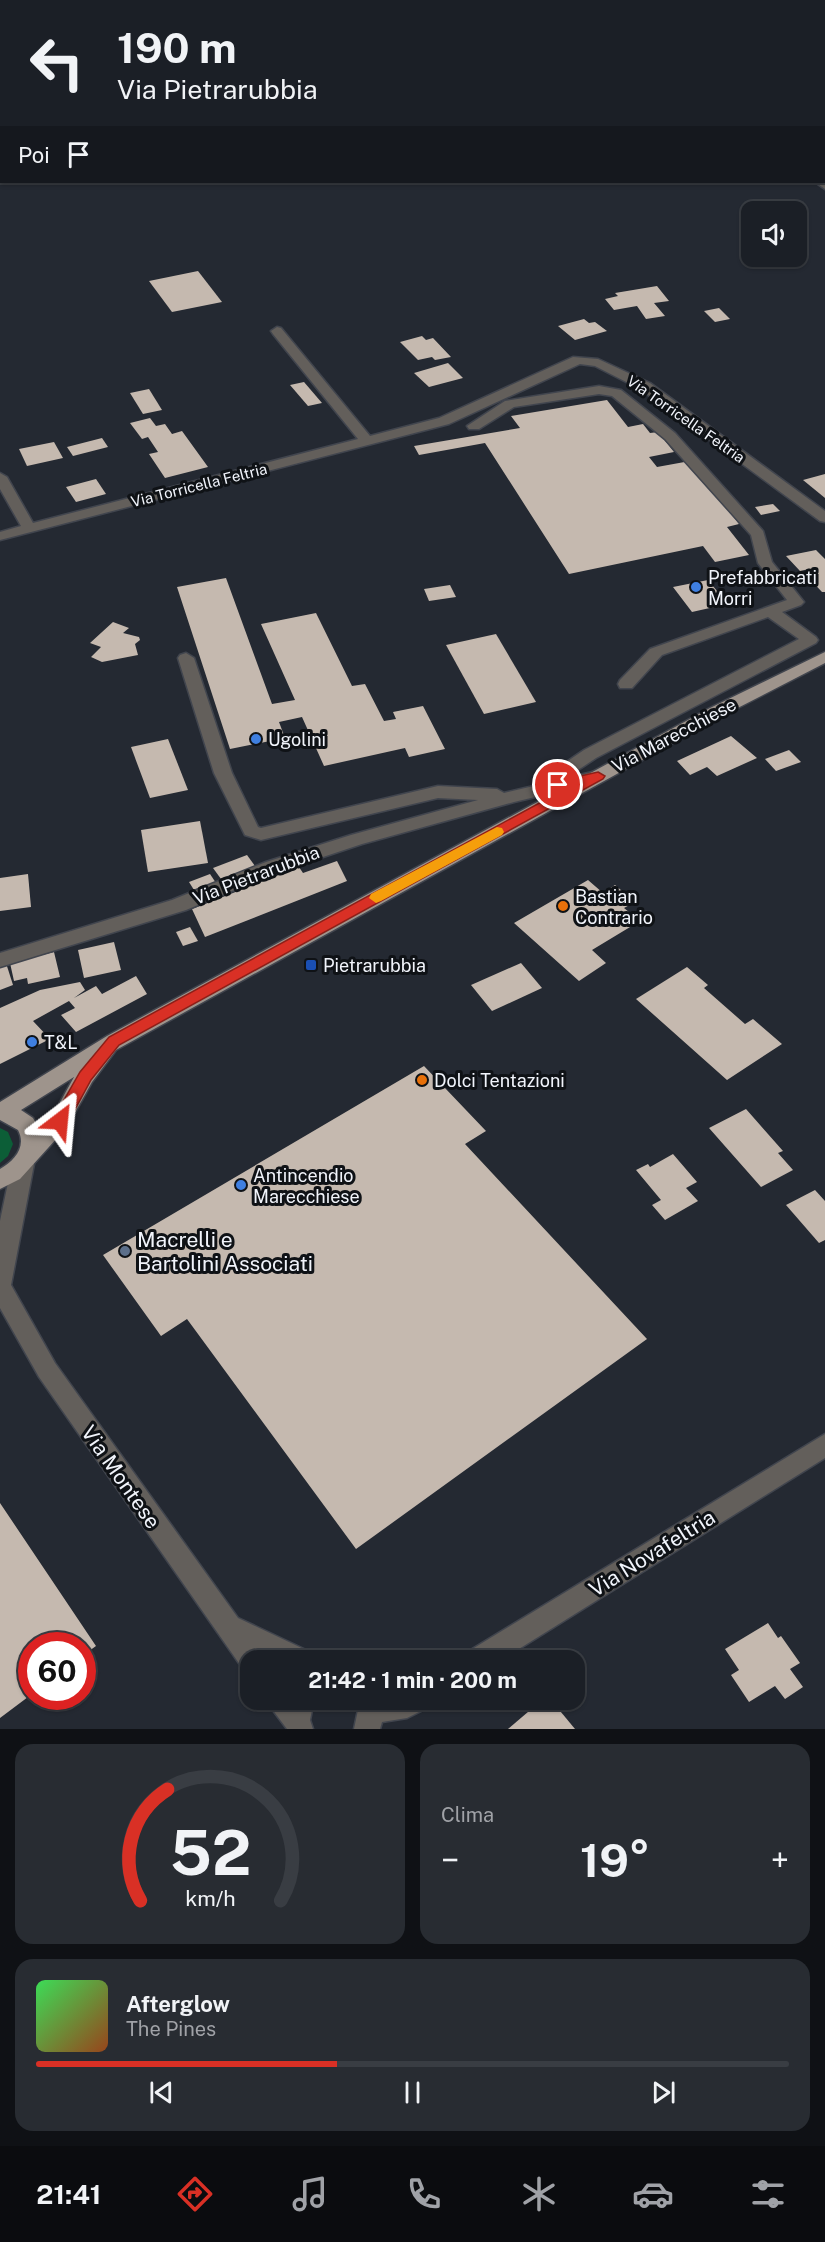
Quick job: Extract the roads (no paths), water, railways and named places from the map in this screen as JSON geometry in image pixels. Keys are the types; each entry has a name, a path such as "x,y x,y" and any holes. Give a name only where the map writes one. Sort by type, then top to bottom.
{"main road":[{"name":"Via Marecchiese","path":"0,1112 30,1097 74,1065 114,1041 716,712 825,657"},
{"name":"Via Marecchiese","path":"0,1180 13,1174 60,1121 86,1076 114,1041"},
{"name":"Via Marecchiese","path":"0,1112 13,1115 23,1121 30,1130 32,1140 27,1158"}],"street":[{"path":"277,331 368,442"},
{"name":"Via Torricella Feltria","path":"0,536 444,421 578,360 598,363 645,386 825,518"},
{"path":"474,426 510,404 599,390 616,393 670,436 758,534 765,563 796,602 656,652 626,684"},
{"path":"0,477 29,528"},
{"path":"771,611 817,637"},
{"path":"538,790 590,754 817,637"},
{"name":"Via Pietrarubbia","path":"186,658 223,773 251,831 261,834 298,821 438,792 514,795"},
{"name":"Via Pietrarubbia","path":"0,960 179,905 272,867 357,838 514,795 598,776"},
{"name":"Via Montese","path":"27,1158 14,1203 0,1286 47,1370 244,1650"},
{"name":"Via Novafeltria","path":"494,1650 825,1445"},
{"path":"225,1625 278,1650"}],"place":[{"name":"Prefabbricati Morri","path":"696,587"},
{"name":"Ugolini","path":"256,739"},
{"name":"Bastian Contrario","path":"563,906"},
{"name":"Pietrarubbia","path":"311,965"},
{"name":"T&L","path":"32,1042"},
{"name":"Dolci Tentazioni","path":"422,1080"},
{"name":"Antincendio Marecchiese","path":"241,1185"},
{"name":"Macrelli e Bartolini Associati","path":"125,1251"}]}
